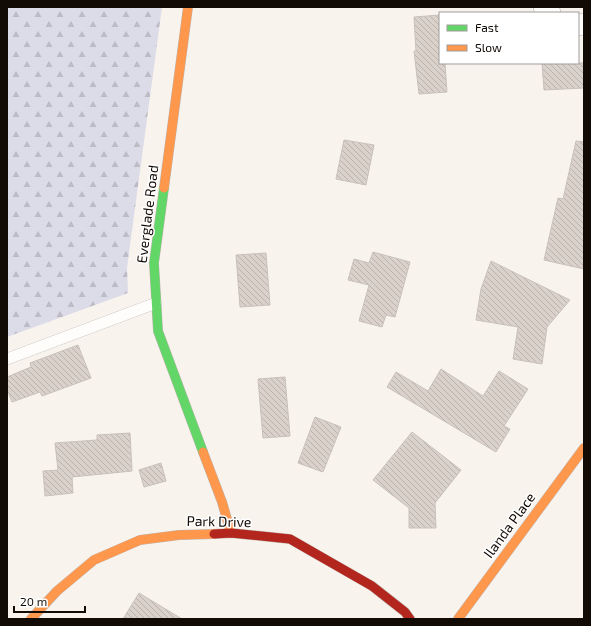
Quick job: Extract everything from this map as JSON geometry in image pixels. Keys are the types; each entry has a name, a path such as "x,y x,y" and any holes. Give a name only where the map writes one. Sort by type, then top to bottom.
{"street":[{"name":"Everglade Road","path":"188,7 154,263 158,331 222,502 231,533"},
{"name":"Ilanda Place","path":"458,619 584,448"},
{"name":"Park Drive","path":"31,619 57,591 94,560 140,540 180,535 231,533 290,539 372,586 405,612 410,619"}],"lane":[{"path":"7,359 156,303"}],"green space":[{"path":"7,7 162,7 127,268 128,293 7,337"}],"building":[{"path":"439,15 439,64 445,64 447,92 419,94 414,51 416,51 414,17"},
{"path":"584,63 584,88 544,90 542,64"},
{"path":"344,140 374,145 366,185 336,179"},
{"path":"576,141 584,142 584,269 544,260 558,198 563,199"},
{"path":"373,252 410,262 395,317 386,315 382,327 359,321 369,285 348,280 354,259 369,263"},
{"path":"266,253 270,305 240,307 236,255"},
{"path":"491,261 570,300 547,327 542,364 513,359 518,327 476,320 481,289"},
{"path":"78,345 91,378 42,396 40,392 12,402 7,389 7,377 31,367 30,363"},
{"path":"441,369 483,396 499,371 528,389 504,426 510,429 496,452 387,387 396,372 428,391"},
{"path":"285,377 290,436 263,438 258,379"},
{"path":"315,417 341,427 323,472 298,463"},
{"path":"412,432 461,470 435,503 436,528 409,528 409,508 373,480"},
{"path":"130,433 132,471 72,477 73,493 45,496 43,471 58,470 55,443 97,440 97,435"},
{"path":"161,463 166,481 144,487 139,470"},
{"path":"139,593 182,619 123,619"}],"traffic: fast":[{"path":"164,188 154,263 158,331 203,452"}],"traffic: slow":[{"path":"164,188 188,7"},
{"path":"458,619 584,448"},
{"path":"203,452 222,502 231,533"},
{"path":"31,619 57,591 94,560 140,540 179,535 214,534"}],"traffic: jam":[{"path":"214,534 231,533 290,539 372,586 405,612 410,619"}]}
